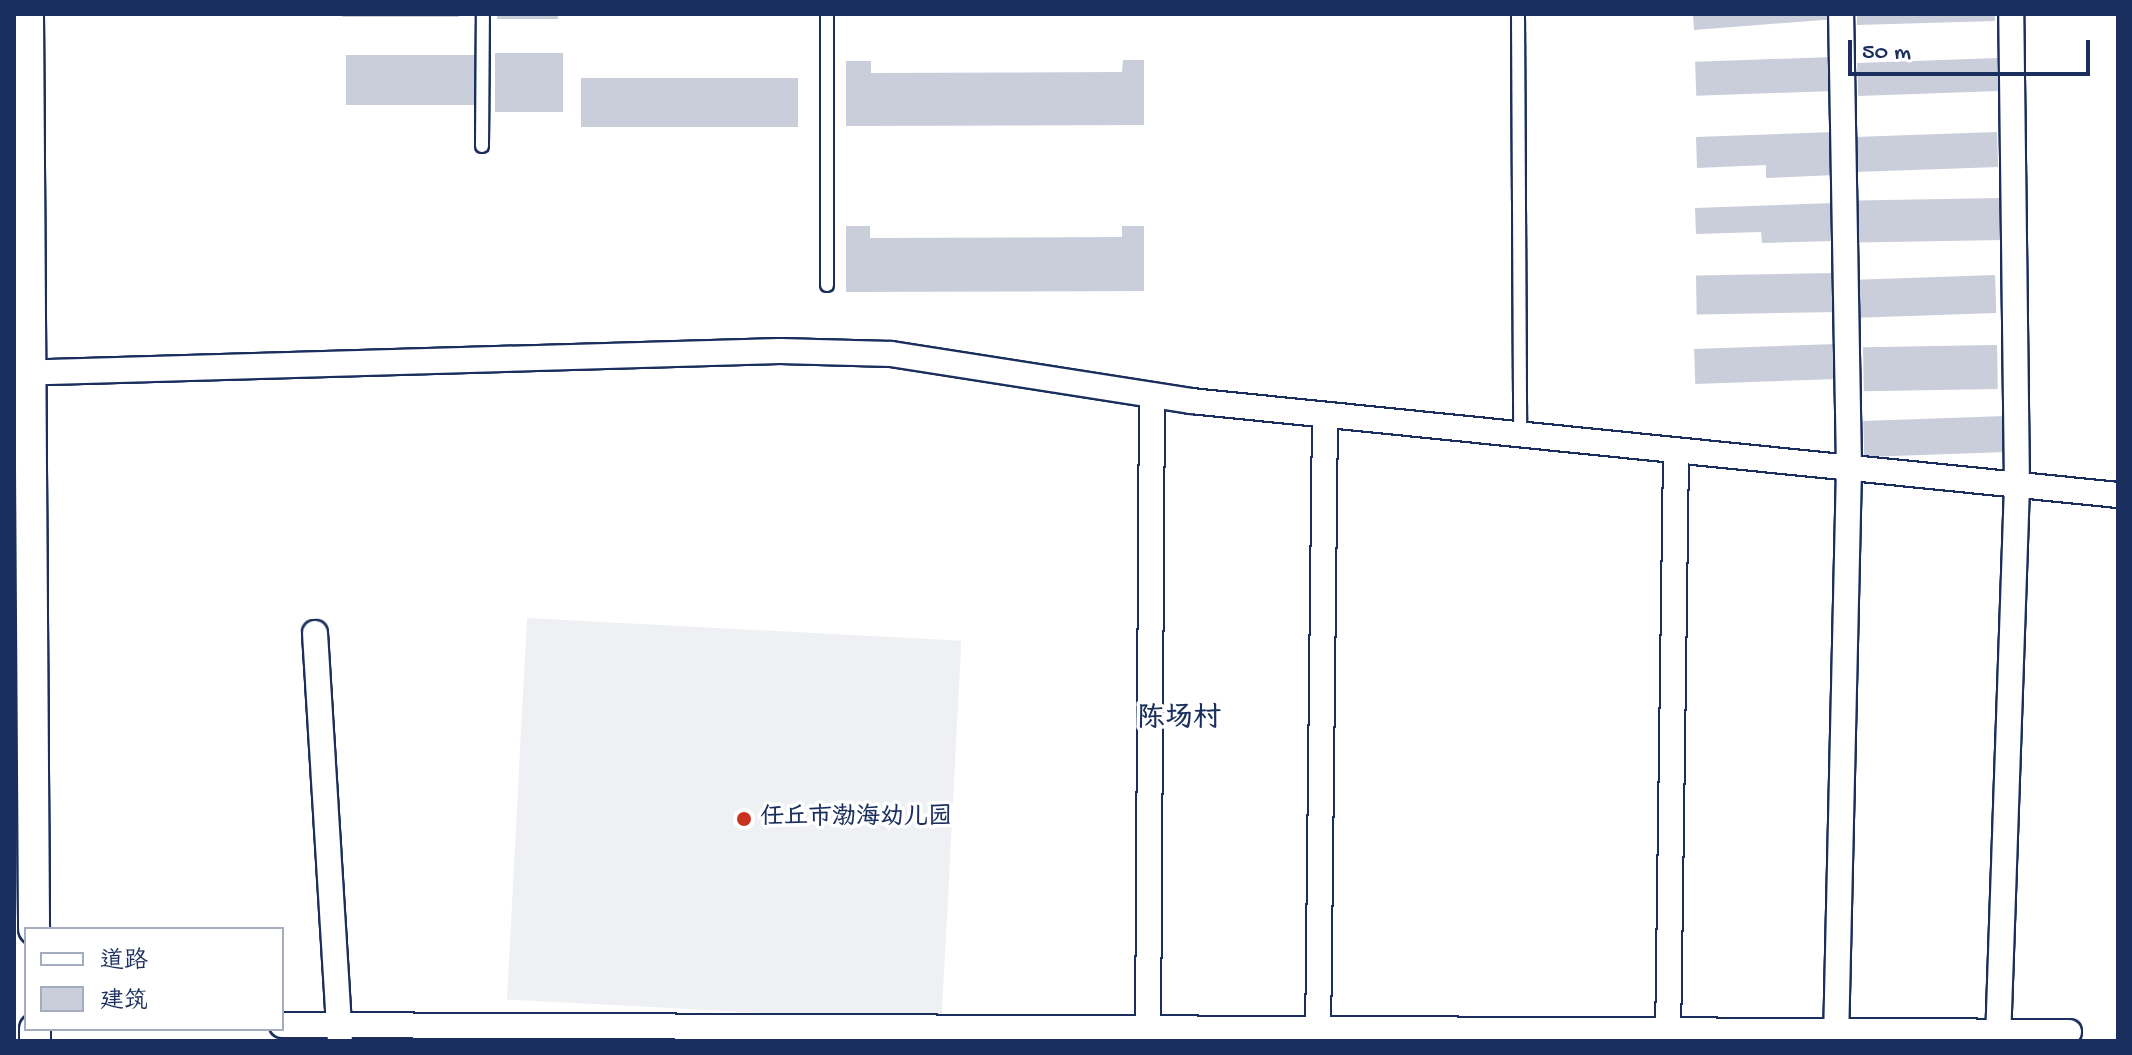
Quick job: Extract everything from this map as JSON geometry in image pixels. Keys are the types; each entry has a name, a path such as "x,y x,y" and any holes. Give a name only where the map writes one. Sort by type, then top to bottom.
{"street":[{"path":"28,14 21,373 34,927"},
{"path":"1836,1036 1849,468 1841,14"},
{"path":"1998,1036 2017,485 2011,14"},
{"path":"21,373 780,351 891,354 1152,395 1325,415 2118,495"},
{"path":"1148,1034 1152,395"},
{"path":"1318,1034 1325,415"},
{"path":"1668,1035 1676,451"},
{"path":"315,633 340,1033"},
{"path":"284,1025 340,1033 1998,1036 2069,1032"}],"lane":[{"path":"482,146 483,14"},
{"path":"827,14 827,285"},
{"path":"1518,14 1520,435"}],"shaded area":[{"name":"任丘市渤海幼儿园","path":"527,618 961,641 941,1022 507,999"}],"building":[{"path":"342,14 459,14 459,17 342,17"},
{"path":"497,14 558,14 558,19 497,19"},
{"path":"1693,14 1836,14 1836,19 1694,30"},
{"path":"1857,14 1995,14 1995,21 1857,25"},
{"path":"495,53 563,53 563,112 495,112"},
{"path":"346,55 478,55 478,105 346,105"},
{"path":"1832,57 1833,91 1696,96 1695,62"},
{"path":"1998,58 1999,91 1858,96 1857,63"},
{"path":"1123,60 1144,60 1144,125 846,126 846,61 871,61 871,73 1122,72"},
{"path":"581,78 798,78 798,127 581,127"},
{"path":"1835,132 1836,175 1766,178 1766,165 1697,168 1696,137"},
{"path":"1997,132 1998,167 1855,172 1854,137"},
{"path":"2003,198 2004,240 1857,243 1856,201"},
{"path":"1833,203 1834,241 1762,243 1761,232 1696,234 1695,208"},
{"path":"846,226 870,226 870,238 1122,237 1122,226 1144,226 1144,291 846,292"},
{"path":"1837,273 1838,312 1697,314 1696,275"},
{"path":"1995,275 1996,313 1858,318 1857,280"},
{"path":"1837,344 1838,379 1695,384 1694,349"},
{"path":"1997,345 1998,389 1864,391 1863,347"},
{"path":"2005,416 2006,452 1864,457 1863,421"}],"place":[{"name":"任丘市渤海幼儿园","path":"744,819"}],"district":[{"name":"陈场村","path":"1179,720"}]}
